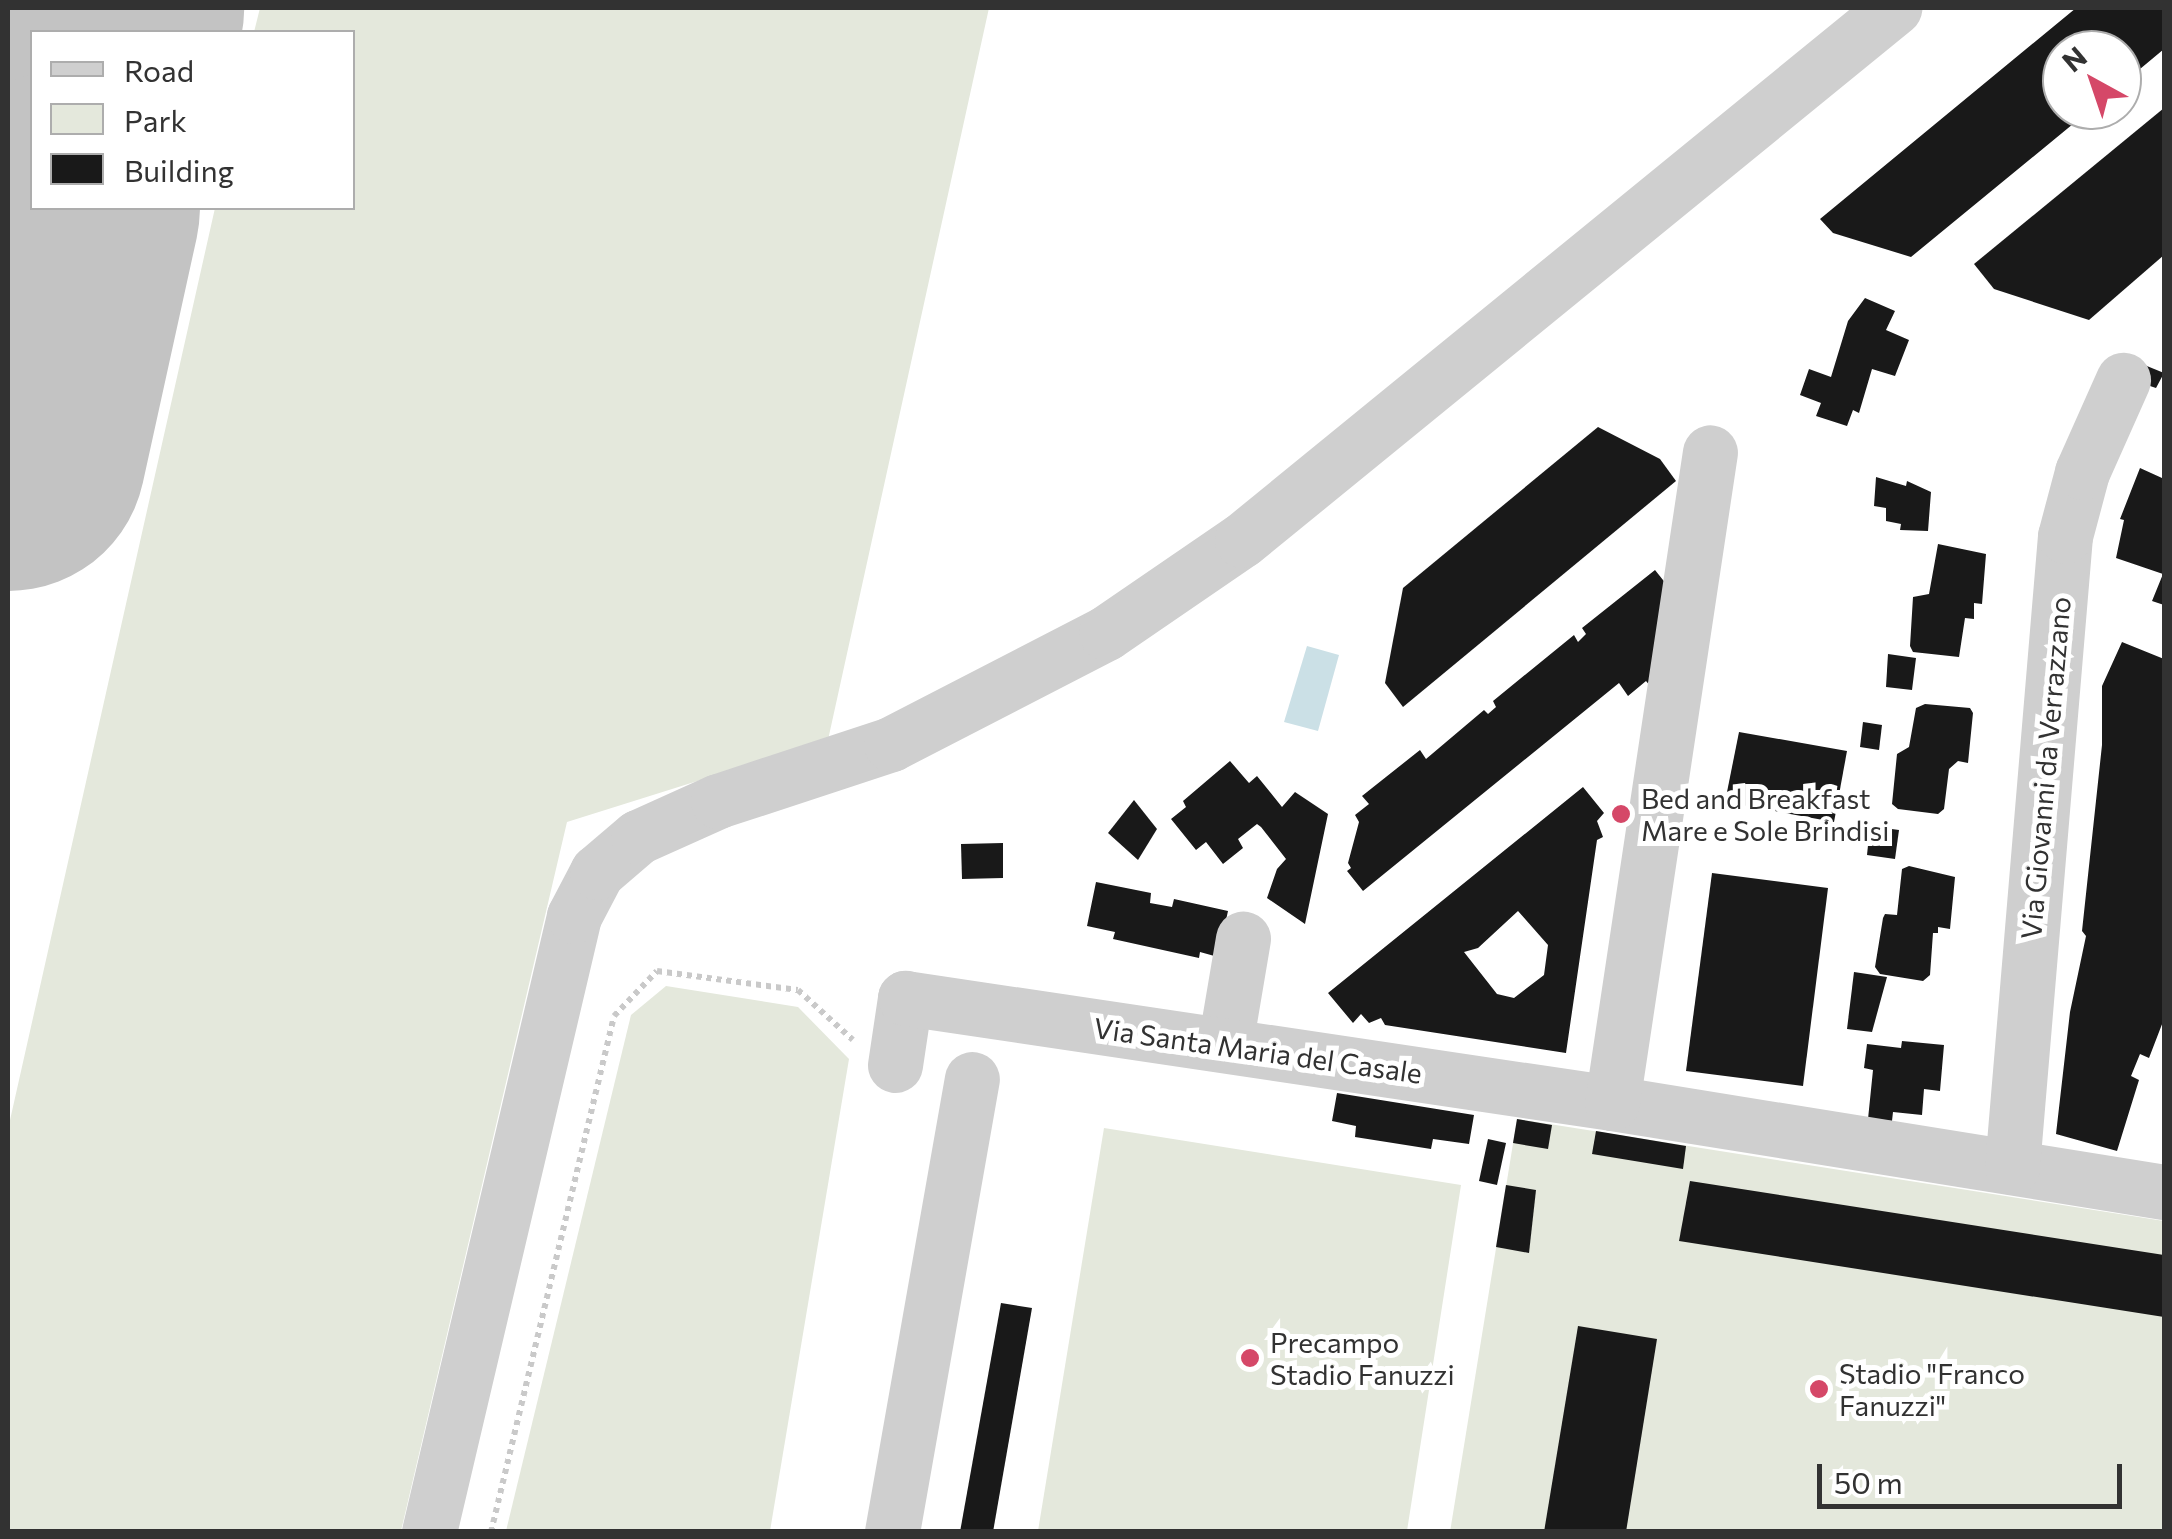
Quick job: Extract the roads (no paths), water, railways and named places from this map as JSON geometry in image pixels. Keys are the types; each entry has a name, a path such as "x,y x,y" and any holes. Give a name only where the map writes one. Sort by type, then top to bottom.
{"street":[{"path":"428,1532 574,916 597,872 638,837 718,801 891,744 1106,633 1258,527 1894,8"},
{"name":"Via Giovanni da Verrazzano","path":"2012,1167 2065,536 2082,472 2123,380"},
{"path":"1612,1102 1710,452"},
{"path":"1225,1045 1243,939"},
{"name":"Via Santa Maria del Casale","path":"880,1058 905,998 1612,1102 2164,1192"},
{"path":"892,1532 972,1079"}],"place":[{"name":"Bed and Breakfast Mare e Sole Brindisi","path":"1621,814"},
{"name":"Precampo Stadio Fanuzzi","path":"1250,1358"},
{"name":"Stadio \"Franco Fanuzzi\"","path":"1819,1389"}]}
